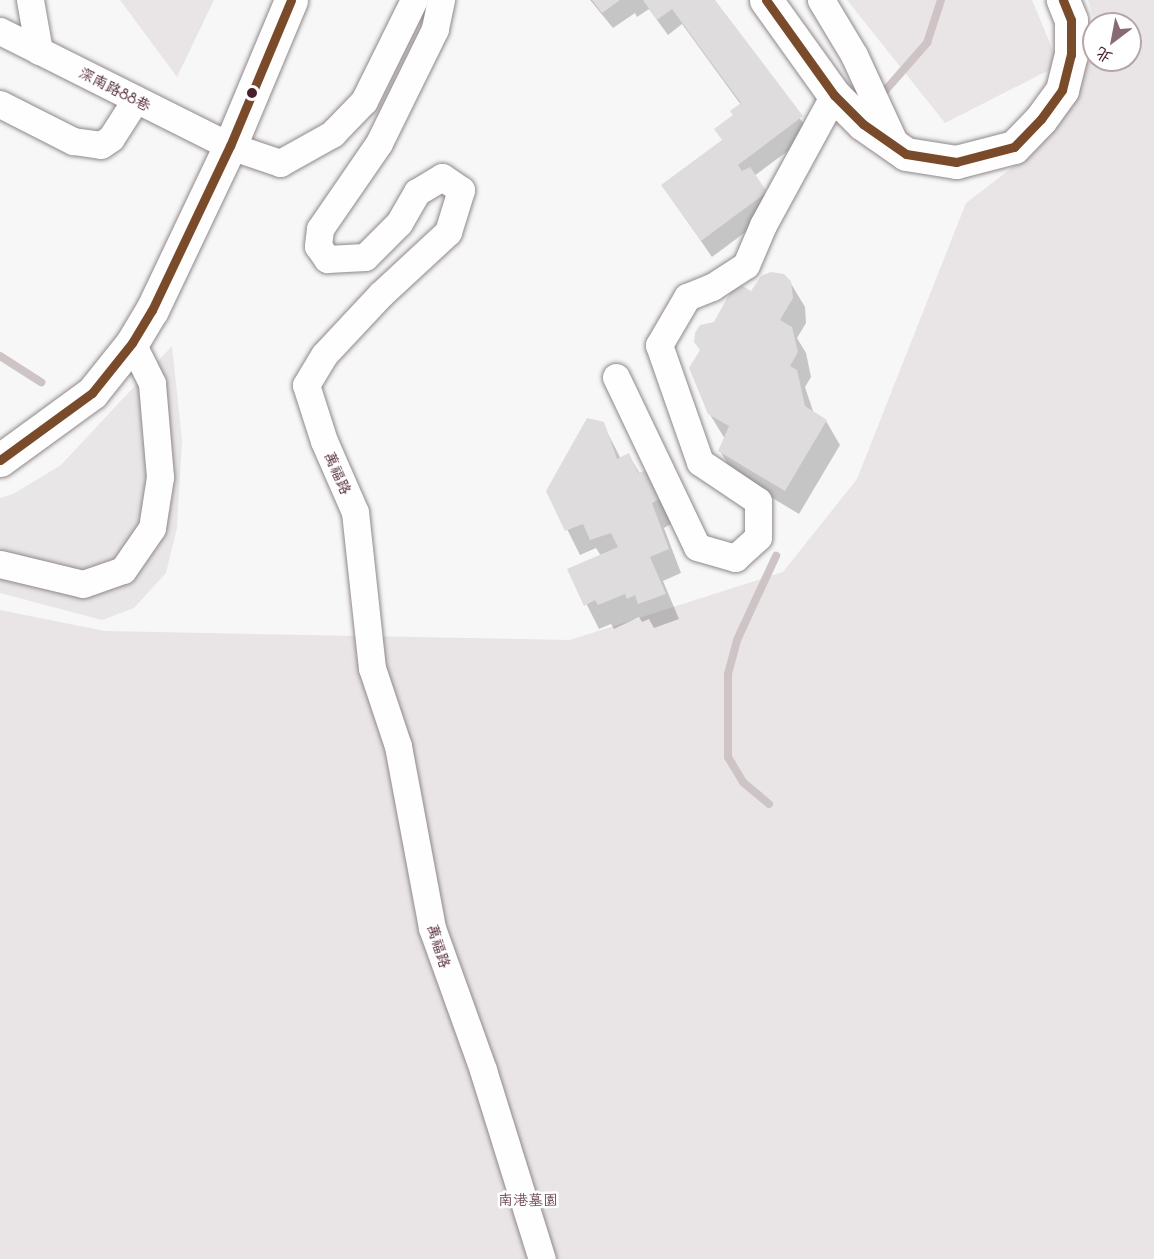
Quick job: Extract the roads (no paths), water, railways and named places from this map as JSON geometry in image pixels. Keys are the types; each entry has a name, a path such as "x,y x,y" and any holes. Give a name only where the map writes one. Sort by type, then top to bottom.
{"main road":[{"path":"0,460 92,393 132,343 152,310 230,146 291,0"},
{"path":"766,0 834,95 863,124 906,154 956,162 1014,147 1041,119 1062,90 1071,54 1071,20 1063,0"}],"street":[{"path":"30,0 39,51"},
{"name":"深南路88巷","path":"0,31 230,146 280,163 332,134 364,101 414,0"},
{"name":"萬福路","path":"441,0 435,29 379,143 320,229 318,246 327,259 365,257 399,223 417,192 442,177 461,190 448,232 364,311 324,355 306,385 324,441 355,512 372,668 398,746 432,928 483,1070 542,1259"},
{"path":"821,0 854,55 897,148"},
{"path":"616,377 697,547 735,558 758,537 758,501 700,462 659,345 687,297 712,287 746,265 763,225 834,95"},
{"path":"0,105 73,141 101,145 111,138 136,99"},
{"path":"0,564 83,584 123,570 152,528 160,477 152,383 132,343"}],"waterway":[{"path":"883,93 927,43 941,0"},
{"path":"0,356 41,382"},
{"path":"769,804 743,782 728,757 728,674 737,640 776,556"}],"park label":[{"name":"南港墓園","path":"528,1200"}]}
